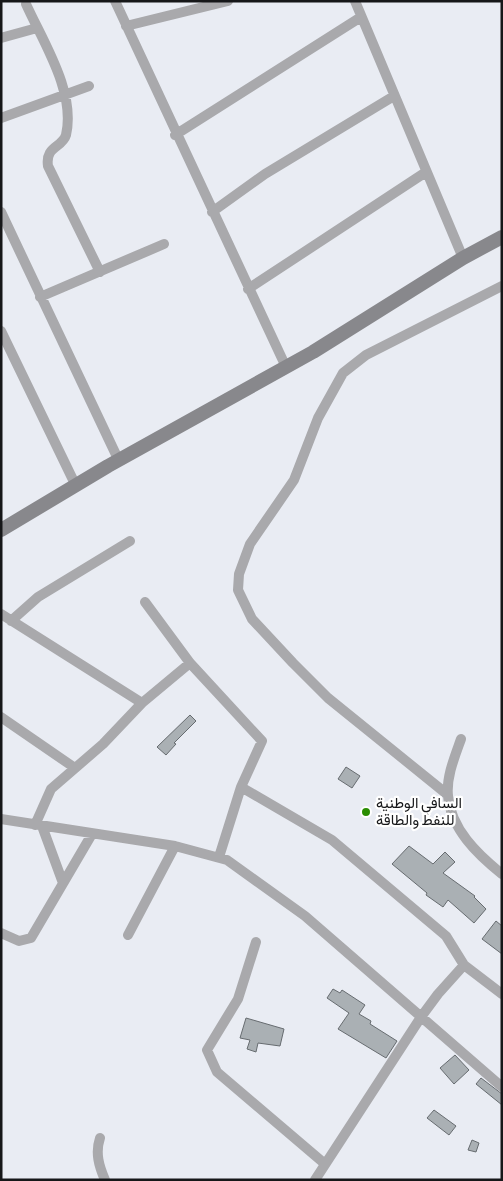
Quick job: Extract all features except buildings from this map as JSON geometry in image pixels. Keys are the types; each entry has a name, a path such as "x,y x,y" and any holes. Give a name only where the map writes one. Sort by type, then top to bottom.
{"main road":[{"path":"1,530 286,367 463,258 502,237"}],"street":[{"path":"115,1 175,135 286,367"},
{"path":"126,26 228,1"},
{"path":"355,1 463,258"},
{"path":"26,4 66,94 66,134 63,140 51,151 48,166 100,272"},
{"path":"175,135 361,17"},
{"path":"1,38 37,28"},
{"path":"1,118 89,86"},
{"path":"212,212 265,174 394,96"},
{"path":"248,289 426,172"},
{"path":"1,212 40,298 119,461"},
{"path":"40,298 164,244"},
{"path":"448,795 328,698 294,664 252,619 238,590 238,574 250,544 294,480 318,418 343,373 366,354 502,286"},
{"path":"1,331 76,486"},
{"path":"11,621 38,597 130,541"},
{"path":"145,602 190,663 261,737 261,746 241,787 219,857"},
{"path":"1,614 142,703"},
{"path":"63,882 39,826 50,789 103,744 142,703 190,663"},
{"path":"1,717 75,768"},
{"path":"461,739 453,763 448,795 454,817 465,838 482,858 502,874"},
{"path":"241,787 332,840 446,936 464,964 502,994"},
{"path":"1,819 175,846 227,860 305,916 502,1087"},
{"path":"1,933 19,941 31,938 92,834"},
{"path":"128,935 175,846"},
{"path":"256,942 238,998 207,1050 217,1072 325,1164"},
{"path":"315,1180 421,1017 464,964"},
{"path":"100,1138 97,1147 98,1160 105,1180"}],"place":[{"name":"السافي الوطنية للنفط والطاقة","path":"366,812"}]}
